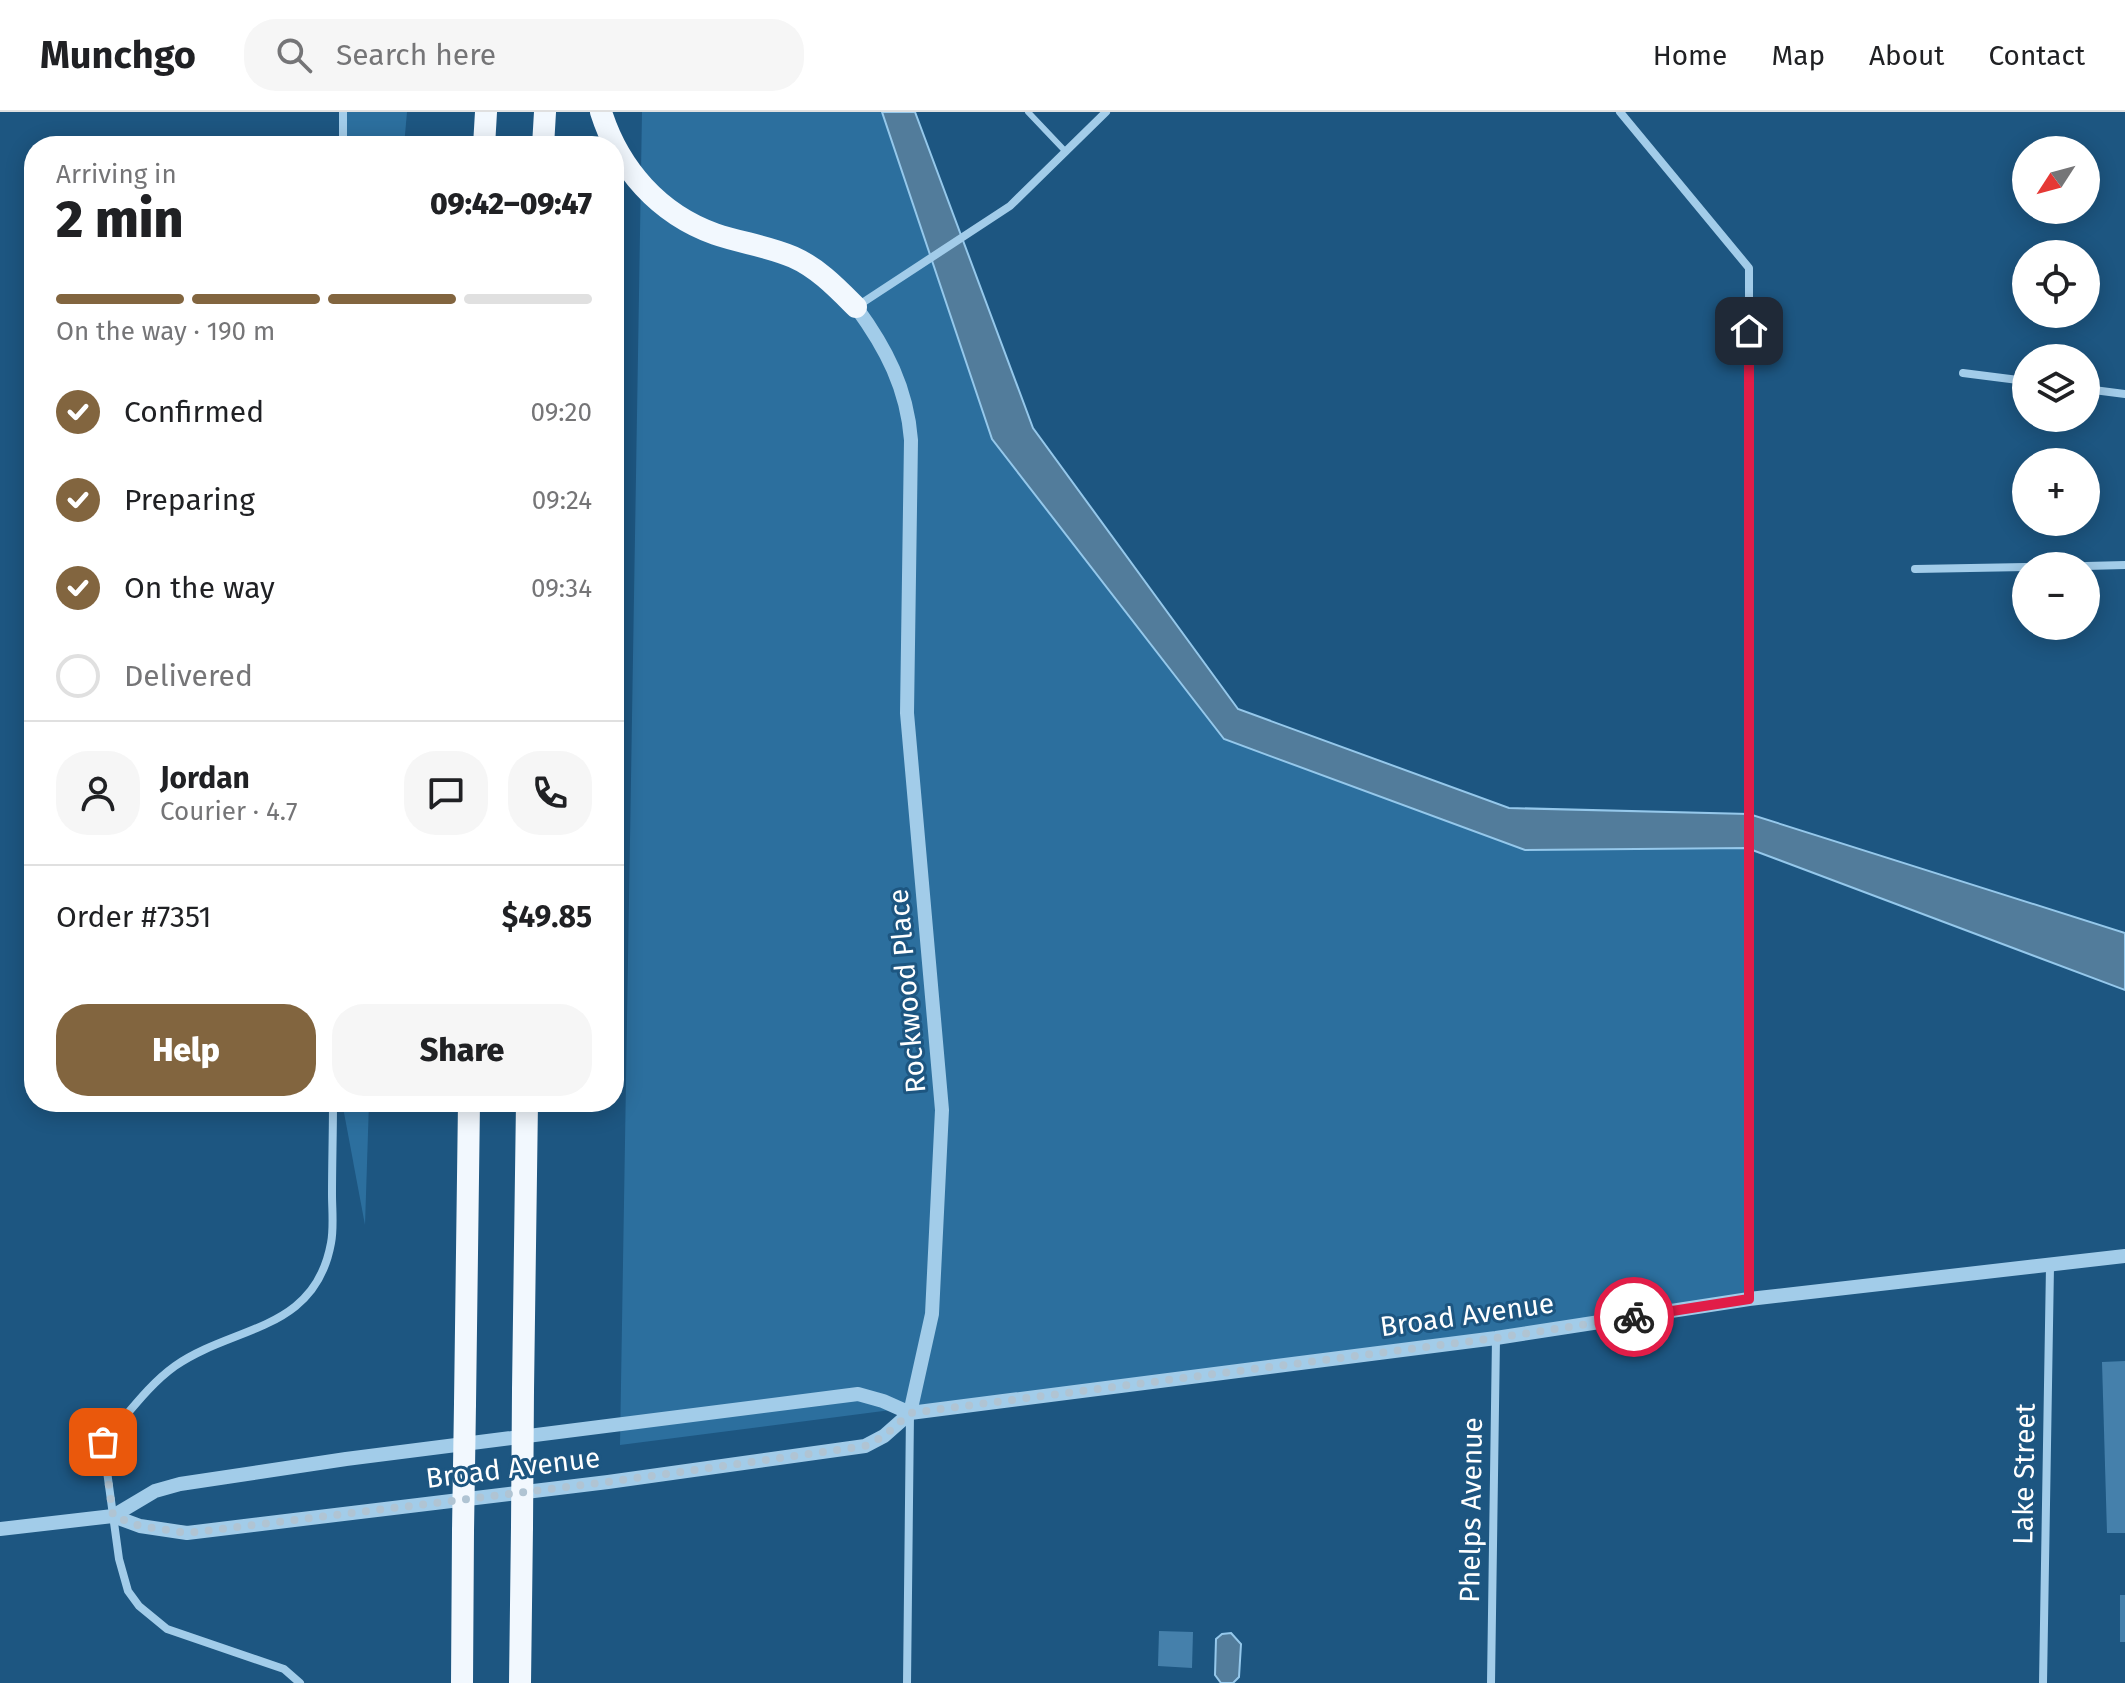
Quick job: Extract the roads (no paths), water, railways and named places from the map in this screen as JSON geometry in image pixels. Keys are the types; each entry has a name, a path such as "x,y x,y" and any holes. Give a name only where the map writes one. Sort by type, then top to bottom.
{"highway":[{"path":"485,136 486,112"},
{"path":"544,136 545,112"},
{"path":"601,112 612,136"},
{"path":"624,160 654,199 697,227 795,258 831,282 856,307"},
{"path":"462,1683 469,1112"},
{"path":"520,1683 527,1112"}],"street":[{"path":"343,112 343,136"},
{"path":"856,307 1010,206 1106,112"},
{"path":"1620,112 1749,268 1749,1299"},
{"name":"Rockwood Place","path":"856,307 880,343 900,382 906,399 911,440 907,713 942,1110 932,1314 910,1413 907,1683"},
{"path":"1963,373 2012,379"},
{"path":"2100,391 2125,394"},
{"path":"2100,566 2125,565"},
{"path":"1915,569 2012,567"},
{"path":"300,1683 284,1669 183,1637 153,1620 139,1606 128,1591 119,1559 103,1442 158,1380 195,1354 282,1318 307,1296 318,1278 331,1244 333,1112"},
{"name":"Broad Avenue","path":"0,1529 113,1516 155,1491 180,1484 606,1424 858,1394 910,1413 1496,1338 1749,1299 2125,1256"},
{"name":"Lake Street","path":"2043,1683 2050,1266"},
{"name":"Phelps Avenue","path":"1491,1683 1496,1338"},
{"name":"Broad Avenue","path":"113,1516 140,1526 187,1533 608,1482 865,1446 884,1436 910,1413"}],"lane":[{"path":"1028,112 1066,152"}]}
